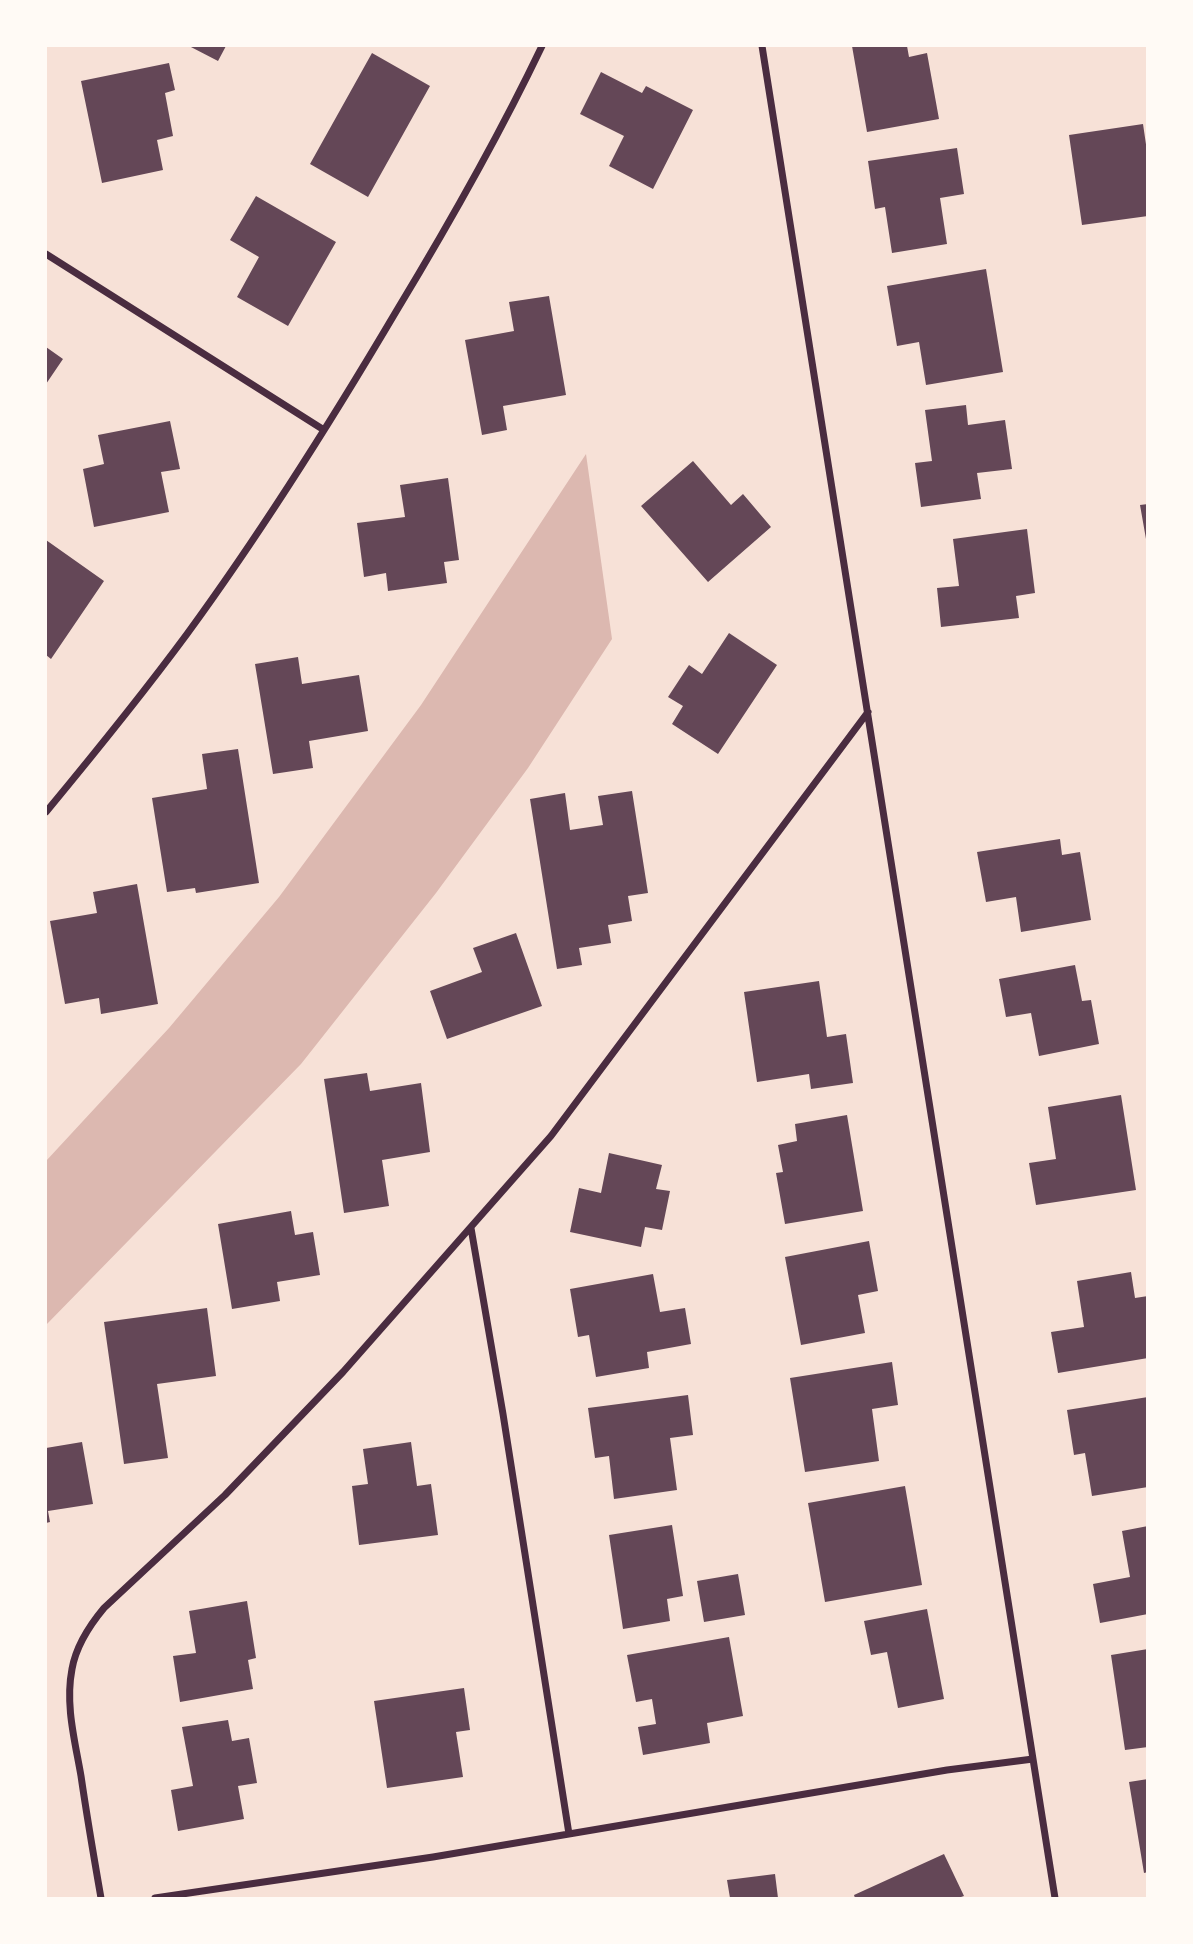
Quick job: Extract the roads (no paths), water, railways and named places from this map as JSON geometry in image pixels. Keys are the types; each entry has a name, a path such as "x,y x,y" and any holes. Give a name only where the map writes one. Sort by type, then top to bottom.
{"street":[{"path":"46,812 186,635 324,430 435,246 542,46"},
{"path":"762,46 1055,1899"},
{"path":"46,254 324,430"},
{"path":"101,1899 70,1714 70,1681 77,1653 89,1628 104,1608 225,1495 342,1372 551,1136 868,712"},
{"path":"471,1228 569,1834"},
{"path":"155,1899 433,1857 947,1770 1033,1759"}]}
